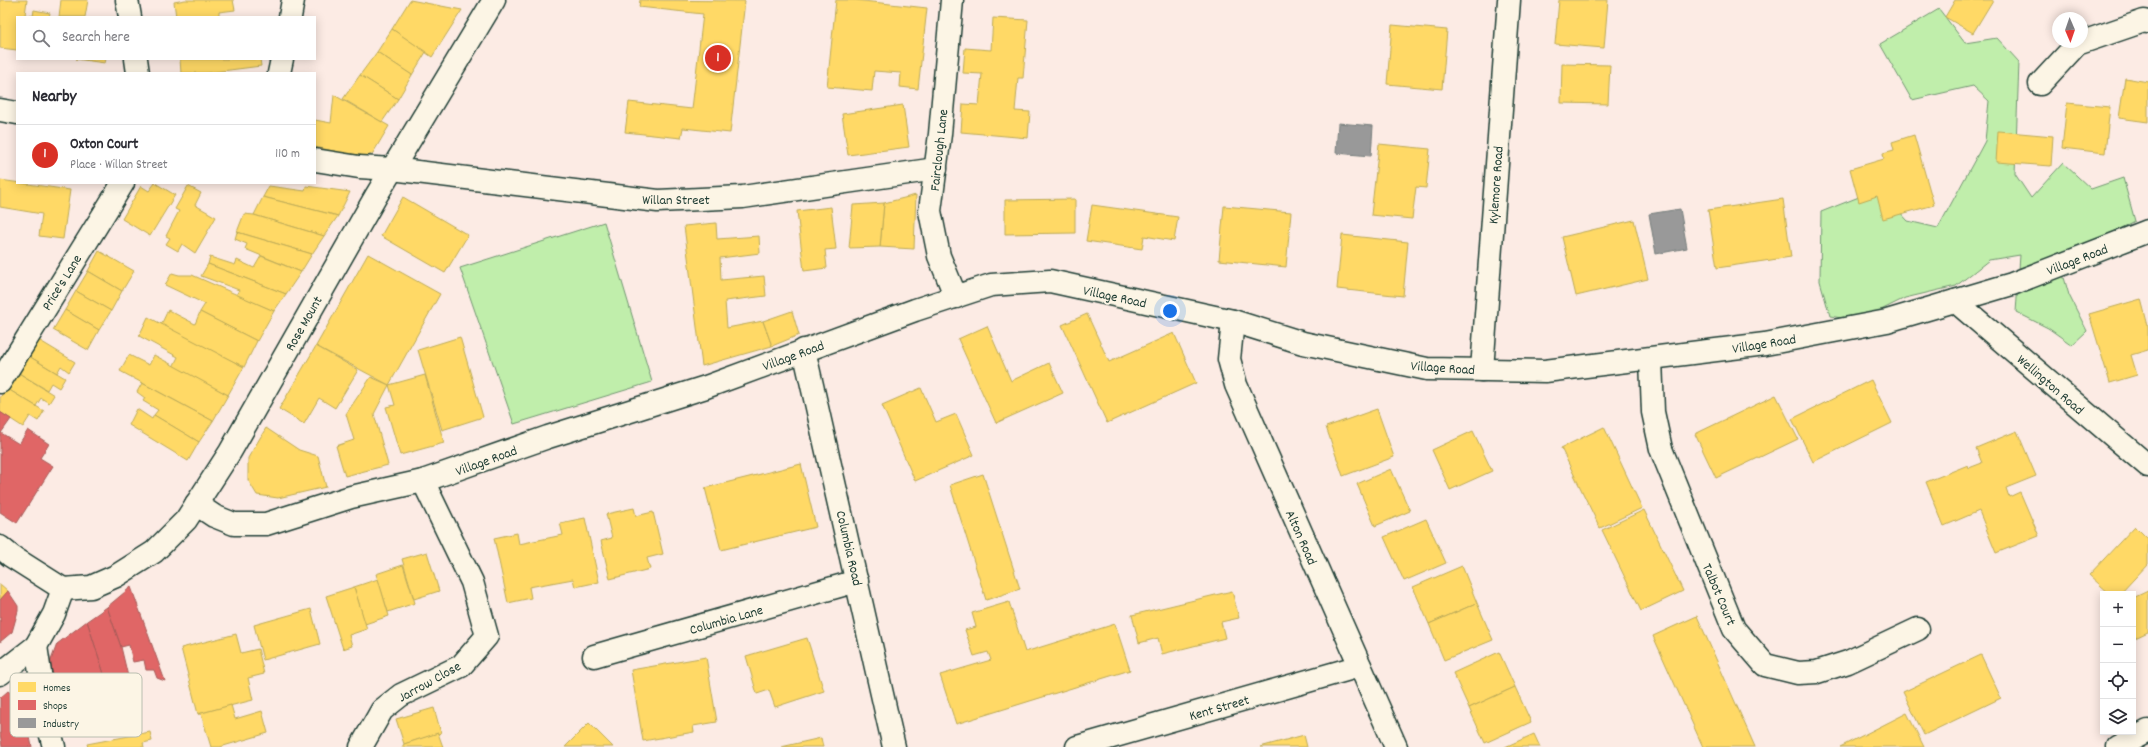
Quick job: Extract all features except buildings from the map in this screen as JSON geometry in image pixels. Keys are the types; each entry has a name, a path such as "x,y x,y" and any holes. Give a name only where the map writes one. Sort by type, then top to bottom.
{"street":[{"path":"127,0 130,16"},
{"path":"290,16 293,0"},
{"name":"Rose Mount","path":"63,589 91,587 116,576 154,552 186,520 230,452 392,169 494,0"},
{"name":"Fairclough Lane","path":"952,0 936,169 930,211 939,256 956,297"},
{"name":"Kylemore Road","path":"1482,370 1509,0"},
{"path":"2040,84 2077,44 2144,21 2148,22"},
{"path":"136,60 138,72"},
{"path":"280,72 282,60"},
{"path":"0,110 16,113"},
{"name":"Willan Street","path":"316,160 359,167 392,169 530,187 658,201 742,197 936,169"},
{"name":"Price's Lane","path":"0,382 122,184"},
{"name":"Village Road","path":"196,504 214,516 234,524 266,524 351,497 423,482 548,437 706,387 804,350 991,285 1050,281 1233,321 1304,343 1427,369 1545,371 1765,344 1879,322 2012,284 2148,231"},
{"name":"Wellington Road","path":"1955,301 2148,466"},
{"name":"Alton Road","path":"1233,321 1229,359 1236,385 1396,747"},
{"name":"Columbia Road","path":"804,350 894,747"},
{"name":"Talbot Court","path":"1651,359 1653,412 1661,449 1734,629 1765,665 1798,673 1817,672 1848,662 1918,629"},
{"name":"Jarrow Close","path":"361,747 382,710 401,695 461,666 487,636 472,582 423,482"},
{"path":"0,547 11,556 63,589 54,614 36,646 0,674"},
{"name":"Columbia Lane","path":"594,656 857,581"},
{"path":"36,646 40,673"},
{"name":"Kent Street","path":"1077,747 1360,666"},
{"path":"2118,747 2148,731"},
{"path":"51,737 54,747"}],"green space":[{"path":"1939,9 1965,43 1997,38 2019,62 2015,174 2031,198 2063,163 2091,189 2123,178 2135,221 2099,240 2063,274 2069,295 2087,331 2072,345 2048,328 2016,312 2020,255 1989,260 1956,286 1905,298 1859,321 1830,316 1820,281 1821,212 1869,193 1885,196 1908,221 1938,228 1985,141 1989,101 1973,86 1912,100 1880,44"},
{"path":"604,222 652,382 514,424 460,268"}],"place":[{"name":"Oxton Court","path":"718,58"}]}
